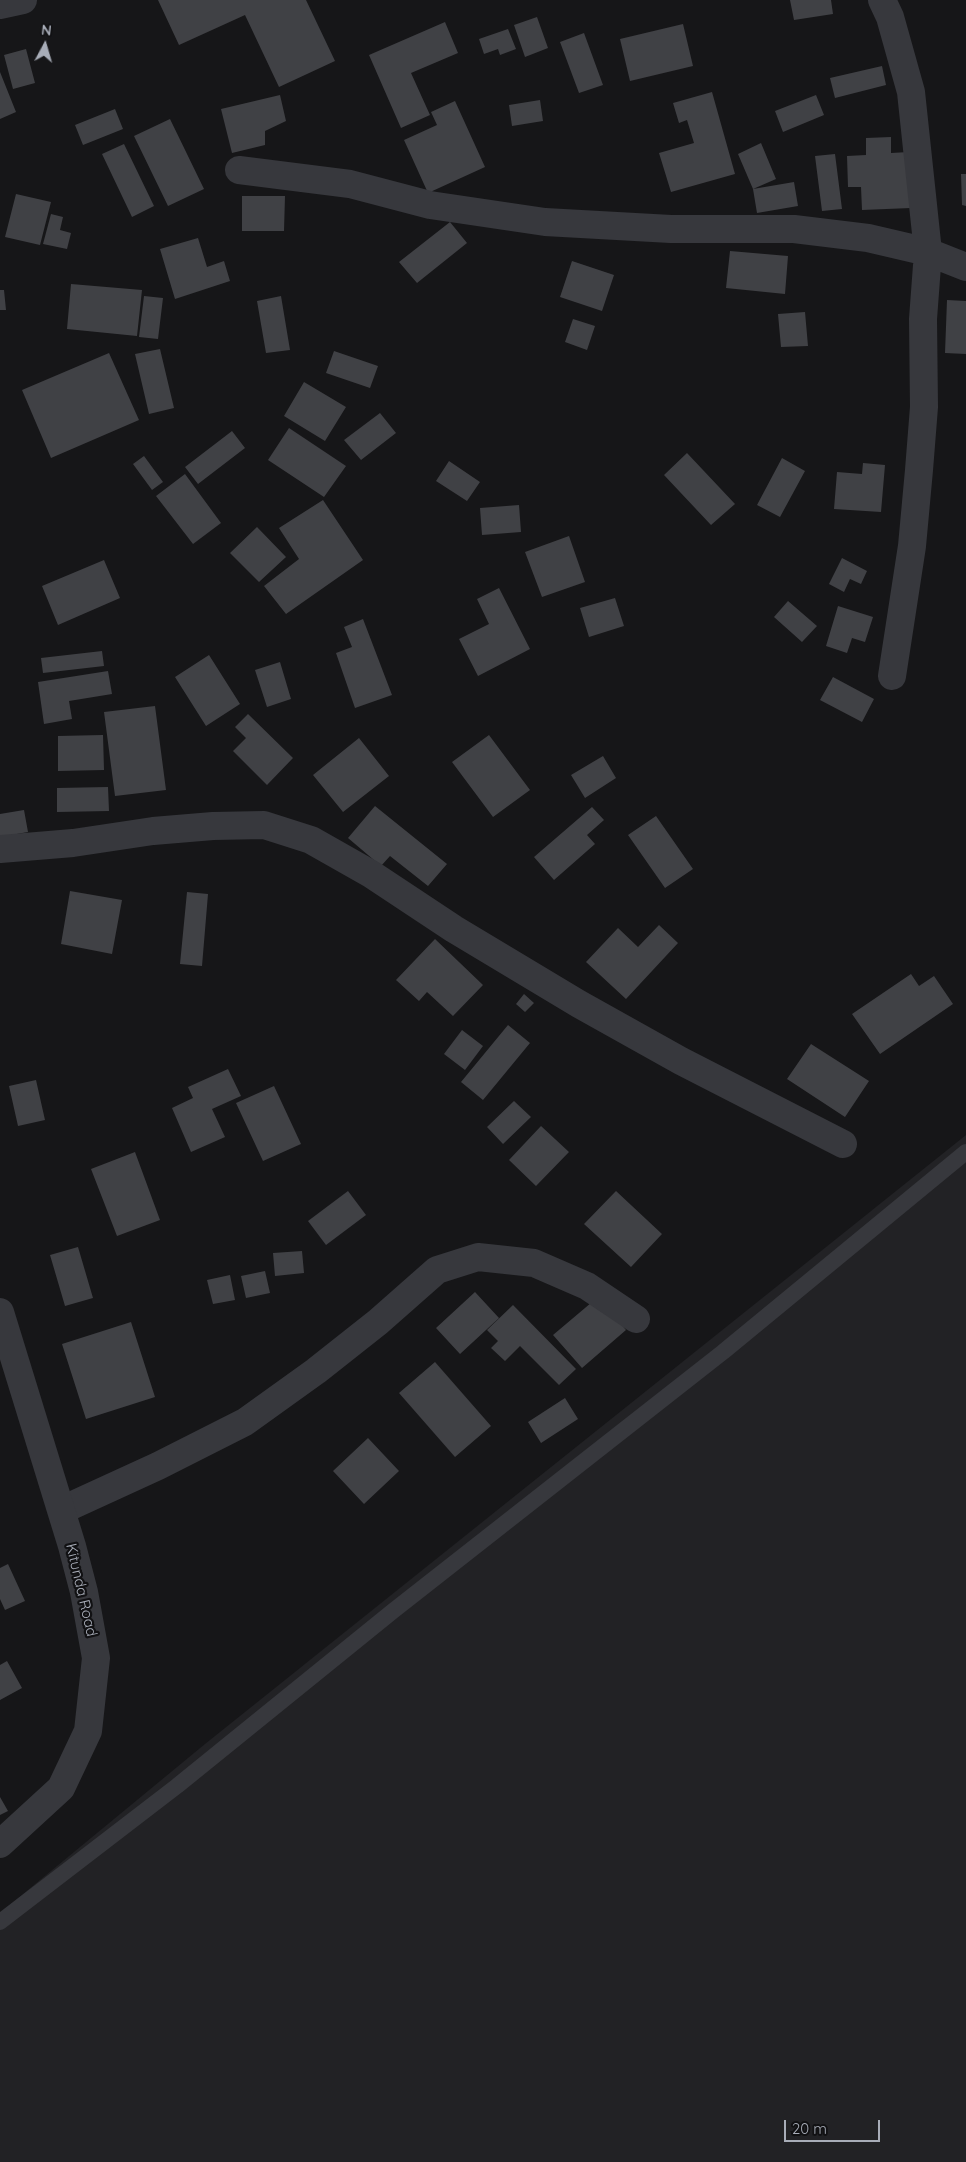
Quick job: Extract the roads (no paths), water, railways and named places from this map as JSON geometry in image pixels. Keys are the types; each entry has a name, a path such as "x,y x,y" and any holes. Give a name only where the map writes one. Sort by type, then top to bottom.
{"street":[{"path":"0,6 23,0"},
{"path":"882,0 890,16 910,92 928,252 923,319 924,407 919,470 912,546 892,676"},
{"path":"239,170 350,184 430,205 545,222 671,229 794,229 868,238 928,252 966,267"},
{"path":"0,849 73,843 153,831 213,826 264,825 311,840 371,874 446,924 579,1004 681,1061 843,1144"},
{"path":"62,1510 158,1466 245,1422 324,1365 378,1322 437,1270 478,1257 534,1263 587,1286 636,1319"},
{"name":"Kitunda Road","path":"0,1312 62,1510 84,1592 96,1658 88,1732 60,1788 0,1844"}],"lane":[{"path":"0,1922 185,1780 393,1611 723,1352 966,1152"}]}
